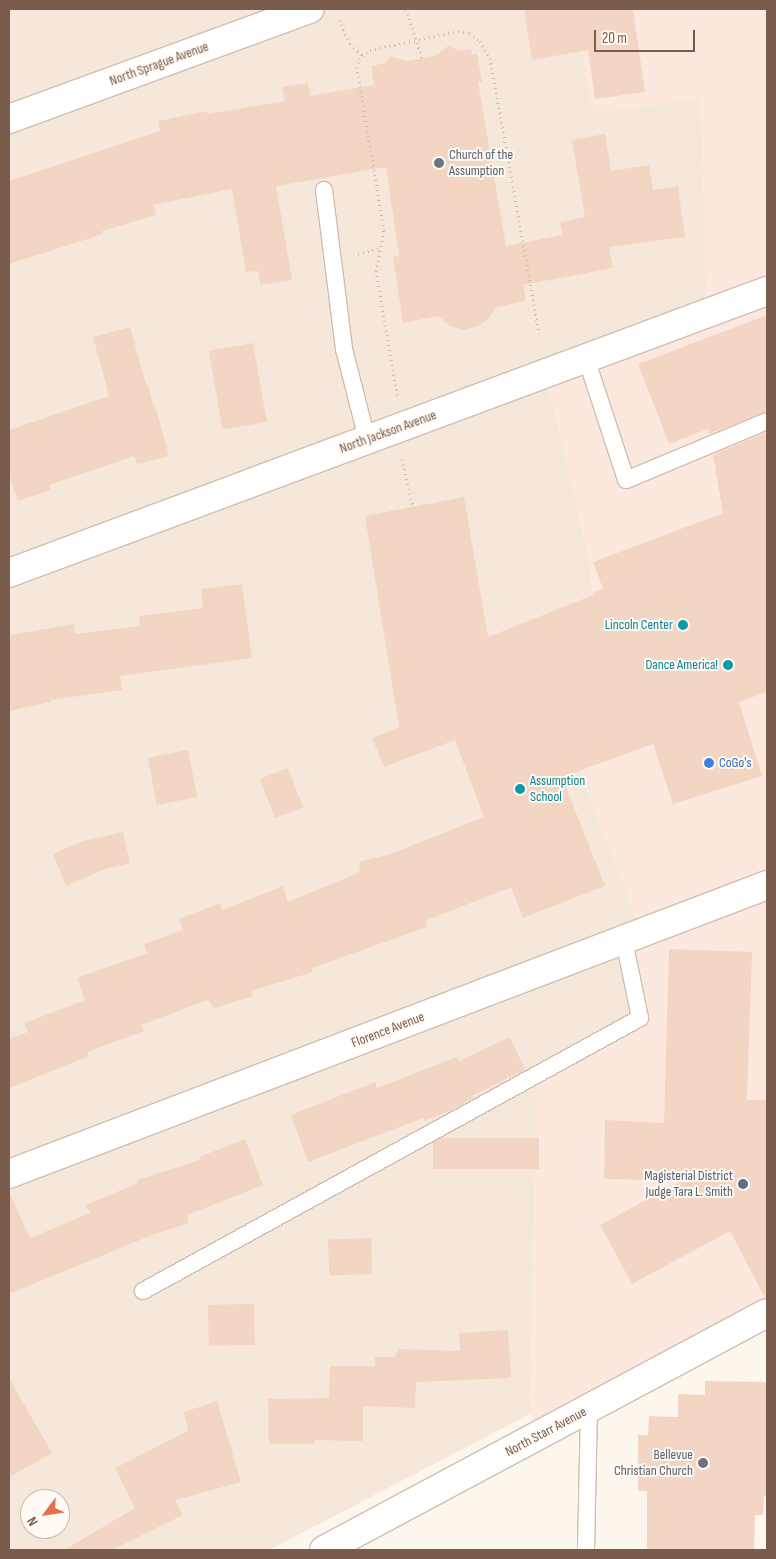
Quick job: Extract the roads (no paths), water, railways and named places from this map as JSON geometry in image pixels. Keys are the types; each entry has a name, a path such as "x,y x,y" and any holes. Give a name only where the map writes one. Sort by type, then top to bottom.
{"street":[{"name":"North Sprague Avenue","path":"9,118 310,9"},
{"name":"North Jackson Avenue","path":"9,573 767,290"},
{"name":"Florence Avenue","path":"9,1174 767,885"},
{"name":"North Starr Avenue","path":"324,1550 352,1543 589,1408 767,1314"}],"lane":[{"path":"324,190 344,350 367,439"},
{"path":"586,358 626,480 767,421"},
{"path":"143,1291 640,1018 624,940"},
{"path":"586,1550 589,1408"}],"place":[{"name":"Church of the Assumption","path":"439,163"},
{"name":"Lincoln Center","path":"683,625"},
{"name":"Dance America!","path":"728,665"},
{"name":"CoGo's","path":"709,763"},
{"name":"Assumption School","path":"520,789"},
{"name":"Magisterial District Judge Tara L. Smith","path":"743,1184"},
{"name":"Bellevue Christian Church","path":"703,1463"}]}
